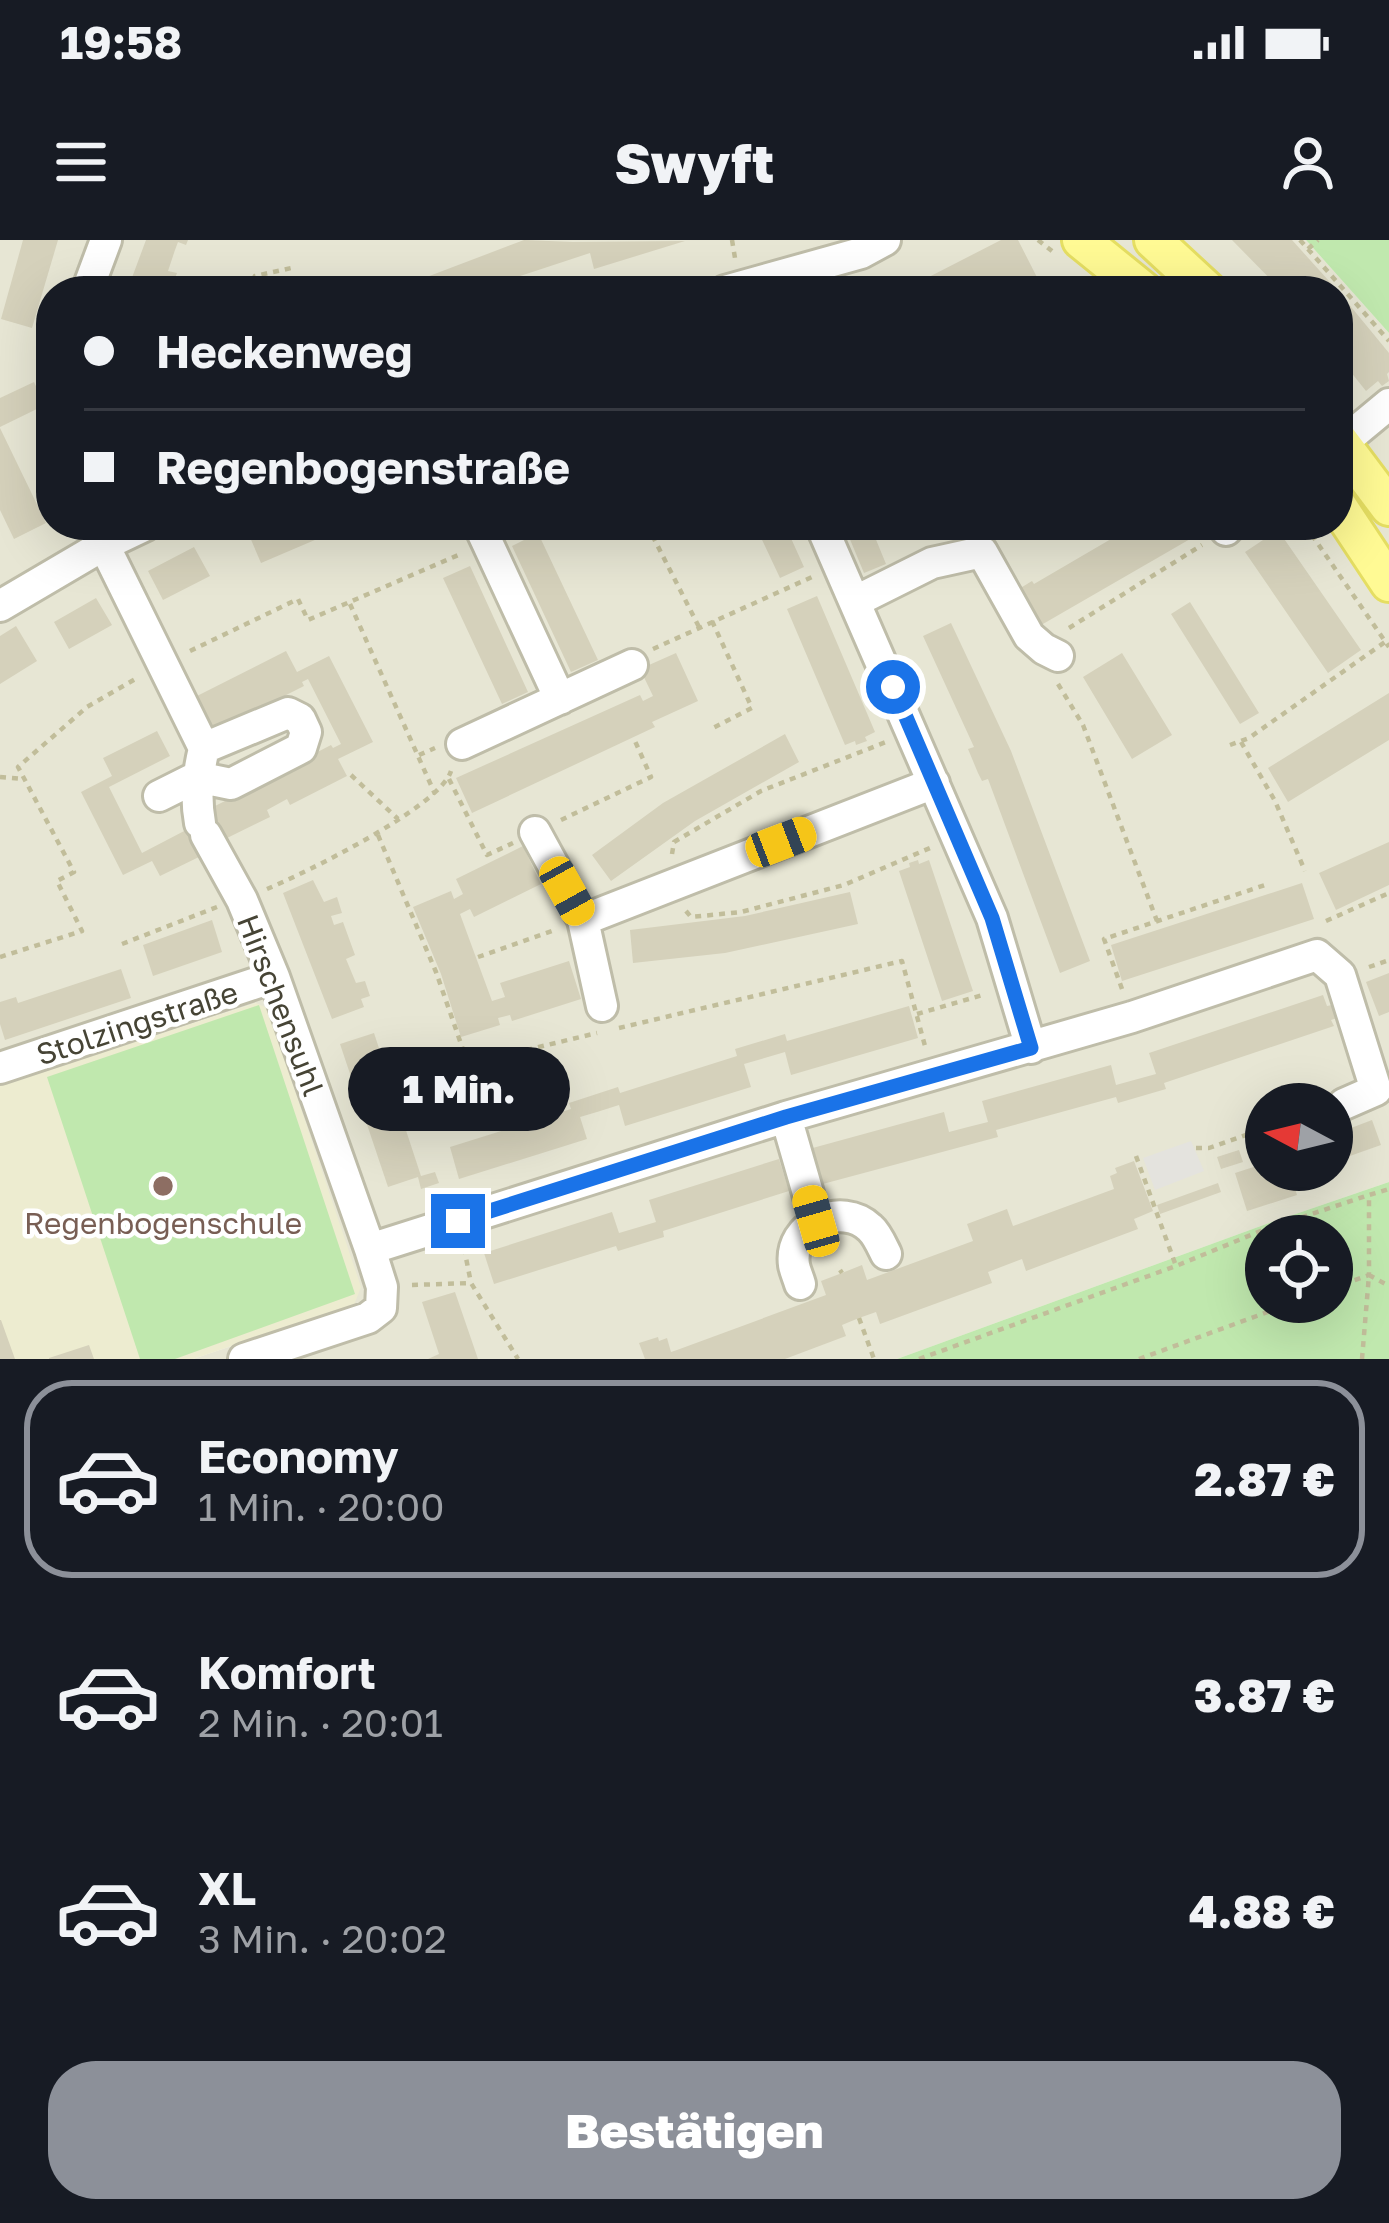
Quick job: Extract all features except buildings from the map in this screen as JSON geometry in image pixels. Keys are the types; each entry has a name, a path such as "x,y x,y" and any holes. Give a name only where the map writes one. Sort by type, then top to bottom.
{"main road":[{"path":"1081,240 1125,276"},
{"path":"1153,240 1192,276"},
{"path":"1353,459 1389,507"},
{"path":"1353,529 1389,583"}],"street":[{"path":"93,276 106,240"},
{"path":"779,276 861,253 885,240"},
{"path":"1353,431 1389,404"},
{"path":"0,606 91,540"},
{"name":"Hirschensuhl","path":"100,540 201,762 196,803 203,829 242,900 274,977 382,1287"},
{"path":"486,540 560,699"},
{"path":"828,540 992,918 1031,1048"},
{"path":"856,601 932,563 982,552 1029,636 1051,652"},
{"path":"462,744 632,665"},
{"path":"159,796 201,762"},
{"path":"583,920 934,783"},
{"path":"535,832 583,920 602,1006"},
{"path":"370,1249 786,1117 1132,1017 1317,955 1340,975 1376,1090 1353,1101"},
{"name":"Stolzingstraße","path":"0,1068 274,977"},
{"path":"786,1117 816,1221"},
{"path":"800,1284 793,1262 797,1240 816,1221 844,1215 870,1228 886,1253"},
{"path":"244,1359 368,1318 382,1308 382,1287"}],"path":[{"path":"1300,240 1332,276"},
{"path":"1308,249 1318,240"},
{"path":"254,276 296,267"},
{"path":"1353,300 1389,341"},
{"path":"654,540 698,627"},
{"path":"1157,921 1083,725 1047,667 1056,636 1209,540"},
{"path":"1230,745 1249,738 1387,645 1315,540"},
{"path":"632,665 640,655 839,565"},
{"path":"350,604 435,794"},
{"path":"712,621 752,708 713,728"},
{"path":"1240,741 1275,801 1305,871"},
{"path":"122,944 299,876 377,832 435,794 449,779 462,744"},
{"path":"351,776 398,819"},
{"path":"0,777 24,778"},
{"path":"377,832 438,971 468,1064 449,1127"},
{"path":"1132,1017 1104,940 1264,885"},
{"path":"1326,921 1389,893"},
{"path":"478,957 583,920"},
{"path":"468,1064 902,961 933,1076"},
{"path":"916,1014 1013,986"},
{"path":"1196,1148 1245,1135"},
{"path":"1136,1156 1176,1266"},
{"path":"919,1359 1264,1230 1389,1189"},
{"path":"1362,1359 1369,1195"},
{"path":"458,1221 471,1283 518,1359"},
{"path":"1353,1281 1369,1275 1389,1286"},
{"path":"382,1287 471,1283"},
{"path":"859,1318 874,1359"},
{"path":"1139,1359 1245,1320"}],"shaded area":[{"path":"0,240 1306,240 1338,276 36,276 36,540 1353,540 1353,293 1389,333 1389,1182 1292,1215 1245,1215 1245,1232 897,1359 193,1359 354,1305 256,1003 0,1085"},
{"name":"Regenbogenschule","path":"256,1003 267,1008 361,1287 354,1305 193,1359 0,1359 0,1085"},
{"path":"1191,1141 1204,1171 1155,1190 1143,1158"}],"green space":[{"path":"1306,240 1389,240 1389,333 1353,293 1353,276 1338,276"},
{"name":"Regenbogenschule","path":"259,1005 355,1294 175,1359 140,1359 47,1077"},
{"path":"1389,1182 1389,1359 897,1359 1245,1232 1245,1323 1353,1323 1353,1215 1292,1215"}],"place":[{"name":"Regenbogenschule","path":"163,1186"}],"route":[{"path":"458,1221 786,1117 1031,1048 992,918 893,687"}]}
